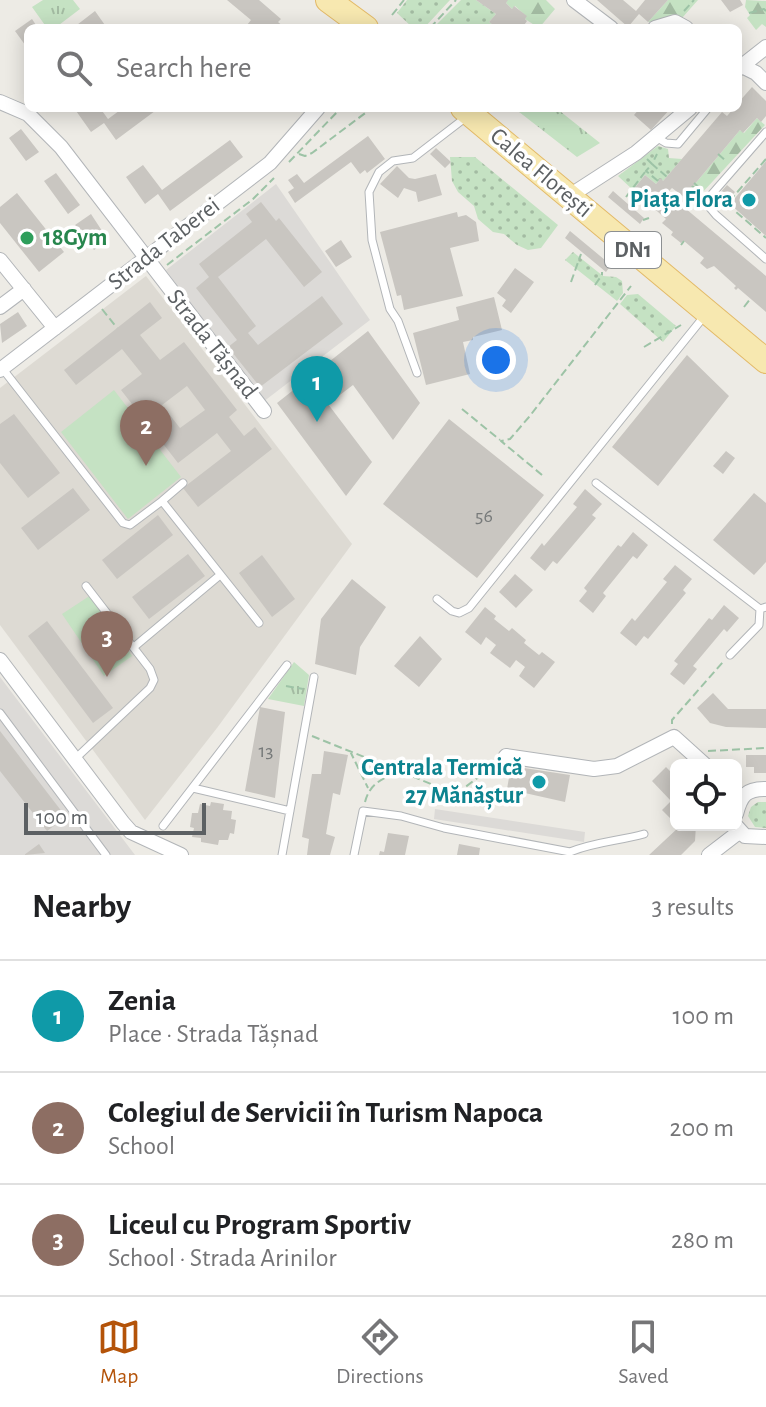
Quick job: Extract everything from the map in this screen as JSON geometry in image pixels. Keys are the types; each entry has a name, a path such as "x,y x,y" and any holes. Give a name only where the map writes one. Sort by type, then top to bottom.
{"main road":[{"path":"328,0 361,24"},
{"name":"Calea Florești","path":"467,112 766,361"}],"street":[{"path":"574,0 606,24"},
{"path":"742,64 766,47"},
{"path":"742,67 756,73 766,83"},
{"name":"Strada Tășnad","path":"0,102 28,114 46,130 264,411"},
{"name":"Strada Taberei","path":"1,369 270,163 315,112"},
{"path":"558,187 571,195 658,141 686,112"},
{"path":"0,260 55,328"},
{"path":"0,307 24,289"},
{"path":"2,667 131,832 181,855"},
{"path":"506,756 594,769 606,768 617,766 674,737 699,759"},
{"path":"742,793 766,789"},
{"path":"709,855 735,831"},
{"path":"740,831 751,838 766,837"}],"lane":[{"path":"417,373 398,321 390,309 372,240 369,192 379,172 393,161 413,158 465,112"},
{"path":"658,141 678,144 705,112"},
{"path":"766,132 705,202 707,208 766,259"},
{"path":"437,599 459,613 469,608 707,313"},
{"path":"1,369 123,523 130,525 183,483"},
{"path":"596,483 763,608 759,625 730,655"},
{"path":"162,501 259,623"},
{"path":"134,647 220,575"},
{"path":"75,759 150,688 154,680 150,669 86,586"},
{"path":"163,826 287,665"},
{"path":"282,855 314,677"},
{"path":"0,713 106,855"},
{"path":"193,788 290,811"},
{"path":"354,855 363,811 401,816 570,854 589,844 644,834"}],"path":[{"path":"392,15 404,0"},
{"path":"434,24 456,0"},
{"path":"681,24 694,0"},
{"path":"749,13 765,9"},
{"path":"298,154 305,156 312,153 367,112"},
{"path":"626,197 652,164 658,141"},
{"path":"718,154 730,165"},
{"path":"766,159 727,204 766,238"},
{"path":"652,164 667,177"},
{"path":"646,171 658,181"},
{"path":"700,196 693,185 704,192"},
{"path":"643,220 649,218"},
{"path":"571,282 581,254"},
{"path":"595,285 602,272"},
{"path":"501,441 510,439 529,417 631,286"},
{"path":"94,298 117,328"},
{"path":"744,307 751,298"},
{"path":"644,347 681,325"},
{"path":"462,409 542,475"},
{"path":"674,737 672,720 730,655"},
{"path":"273,683 312,691"},
{"path":"305,733 456,794 506,756"},
{"path":"691,752 766,748"},
{"path":"349,750 369,790"},
{"path":"363,811 369,790 379,780 401,771"}],"shaded area":[{"path":"276,184 370,320 263,402 166,270"},
{"path":"146,276 352,544 145,820 0,625 0,388"},
{"path":"0,677 135,855 0,855"},
{"path":"435,809 585,832 584,842 434,819"}],"green space":[{"path":"43,0 73,0 80,9 60,24 44,24 32,7"},
{"path":"407,0 450,0 428,24 409,24 397,13"},
{"path":"461,0 476,0 496,14 489,22 492,24 437,24"},
{"path":"507,0 546,0 555,9 542,24 533,24 515,6 512,9"},
{"path":"668,0 698,0 682,18 648,22"},
{"path":"746,0 766,1 766,27 762,24 756,30 747,18 750,15 745,7"},
{"path":"519,112 561,112 600,143 577,157"},
{"path":"757,118 765,125 701,194 694,198 684,197 740,130 744,133"},
{"path":"658,146 668,149 669,158 682,159 663,181 660,179 656,184 645,175 633,190 618,176"},
{"path":"450,157 475,157 558,225 541,248 528,250 517,245 504,234 493,232 478,219 474,206 458,192 452,181"},
{"path":"573,252 603,276 622,281 623,293 617,301 565,260"},
{"path":"638,294 676,326 663,342 620,304 627,295"},
{"path":"114,390 181,477 128,519 61,432"},
{"path":"91,595 132,656 104,676 62,614"},
{"path":"294,662 309,675 304,706 268,699"},
{"path":"758,802 766,802 766,828 755,827 748,816 751,807"}],"building":[{"path":"227,0 259,0 281,19 278,22 280,24 248,24 251,20"},
{"path":"476,0 508,0 506,3 527,16 527,21 525,24 492,24 489,22 496,14"},
{"path":"597,0 623,0 636,11 645,0 668,0 648,22 639,14 631,24 625,24"},
{"path":"721,0 740,0 743,5 730,12"},
{"path":"95,11 104,24 78,24"},
{"path":"24,25 24,43 15,31"},
{"path":"752,87 766,101 766,116 761,122 757,118 743,133 740,130 684,197 672,188 667,193 766,276 766,312 738,288 736,290 736,286 714,266 707,269 700,263 704,258 684,241 681,243 671,235 673,232 662,223 666,219 633,190 645,175 656,184 661,178 663,181 722,112 727,116 730,112 742,112 742,98"},
{"path":"77,112 103,112 108,119 118,112 154,112 116,140 104,123 91,132"},
{"path":"637,112 667,112 651,130 634,115"},
{"path":"21,129 39,152 26,161 9,138"},
{"path":"368,136 385,159 367,173 365,170 360,174 351,162 295,203 288,192 294,188 288,180 297,174 304,183"},
{"path":"230,140 243,157 170,211 158,194 145,204 126,177 143,165 162,190"},
{"path":"436,148 451,162 445,168 430,154"},
{"name":"Piața Flora","path":"766,161 766,236 730,204"},
{"path":"397,166 409,178 436,174 442,195 418,202 416,192 404,188 398,198 380,184"},
{"path":"56,173 80,205 68,214 44,181"},
{"path":"727,185 735,192 728,200 720,193"},
{"path":"613,191 644,218 640,224 608,197"},
{"path":"17,193 64,252 39,272 0,223 0,207"},
{"path":"261,202 276,221 279,218 322,272 304,287 266,239 218,277 256,326 248,333 258,345 322,296 343,324 260,387 228,347 237,340 196,288 209,277 199,264 252,222 246,214"},
{"path":"457,212 458,217 466,215 476,222 479,241 450,248 463,296 404,310 401,295 397,296 380,232"},
{"path":"91,214 108,240 94,250 75,225"},
{"path":"570,231 611,265 606,272 565,238"},
{"path":"341,240 352,257 336,267 325,251"},
{"path":"515,268 534,282 511,313 502,306 506,300 497,293"},
{"path":"494,297 502,330 463,342 470,374 426,385 413,333 459,320 456,307"},
{"path":"150,302 162,318 140,335 160,360 184,342 237,410 229,417 244,436 255,427 272,449 198,507 183,488 231,451 217,433 178,463 121,390 142,374 122,349 76,385 64,370","holes":["187,386 205,410 180,428 162,405"]},
{"path":"18,312 27,326 2,343 0,324"},
{"path":"368,331 420,403 393,440 353,385 328,404 372,462 346,496 277,403"},
{"path":"687,355 729,396 658,486 612,447"},
{"path":"14,414 60,473 28,498 0,463 0,424"},
{"path":"449,419 544,495 477,578 383,504"},
{"path":"726,451 735,458 723,474 713,466"},
{"path":"73,488 90,510 38,550 21,528"},
{"path":"585,489 602,504 592,515 596,518 557,564 553,561 545,571 530,558 577,507 573,504"},
{"path":"754,493 766,503 766,562 754,575 713,540"},
{"path":"158,515 173,535 117,579 102,560"},
{"path":"633,532 648,545 637,559 633,556 603,593 606,596 593,613 579,601 587,591 584,588 618,545 621,547"},
{"path":"188,554 205,576 149,619 132,597"},
{"path":"262,555 295,599 272,617 239,573"},
{"path":"675,565 692,579 683,590 686,593 648,639 644,636 636,646 620,633 632,618 635,621 667,582 663,579"},
{"path":"515,574 533,590 516,608 499,592"},
{"path":"352,579 386,607 360,647 356,675 315,664 321,619"},
{"path":"724,605 739,618 727,632 724,629 693,666 697,669 684,685 670,674 678,664 674,661 709,618 712,620"},
{"path":"485,607 496,616 494,619 509,631 512,628 539,655 542,652 555,662 534,688 519,676 525,667 516,660 510,668 490,653 496,645 486,637 481,645 465,632"},
{"path":"47,621 113,708 93,723 28,636"},
{"path":"420,636 442,659 419,687 394,666"},
{"path":"713,693 728,709 766,709 766,728 726,727 710,723 697,708"},
{"path":"260,707 285,712 275,798 245,791"},
{"path":"0,731 66,817 47,831 0,771"},
{"path":"324,751 348,755 340,795 333,793 326,834 335,837 330,855 307,855 309,839 302,837 312,774 321,774"},
{"path":"746,755 766,755 766,773 754,773 754,767 746,767"},
{"name":"Centrala Termică 27 Mănăștur","path":"511,766 570,775 565,802 507,789"},
{"path":"666,767 670,771 670,800 652,781"},
{"path":"211,802 224,804 223,810 232,811 231,819 236,820 234,834 230,833 228,840 219,840 218,845 192,837 194,828 190,827 192,813 198,813 200,804 210,806"},
{"path":"670,802 670,818 662,810"},
{"path":"675,831 696,831 695,841 681,855 649,855"},
{"path":"388,833 409,836 405,855 379,855 380,851 384,852"},
{"path":"39,844 45,853 24,855"},
{"path":"459,844 480,848 479,855 457,855"}],"place":[{"name":"Piața Flora","path":"749,200"},
{"name":"18Gym","path":"27,238"},
{"name":"Zenia","path":"317,422"},
{"name":"Colegiul de Servicii în Turism Napoca","path":"146,466"},
{"name":"Liceul cu Program Sportiv","path":"107,677"},
{"name":"Centrala Termică 27 Mănăștur","path":"539,782"}]}
